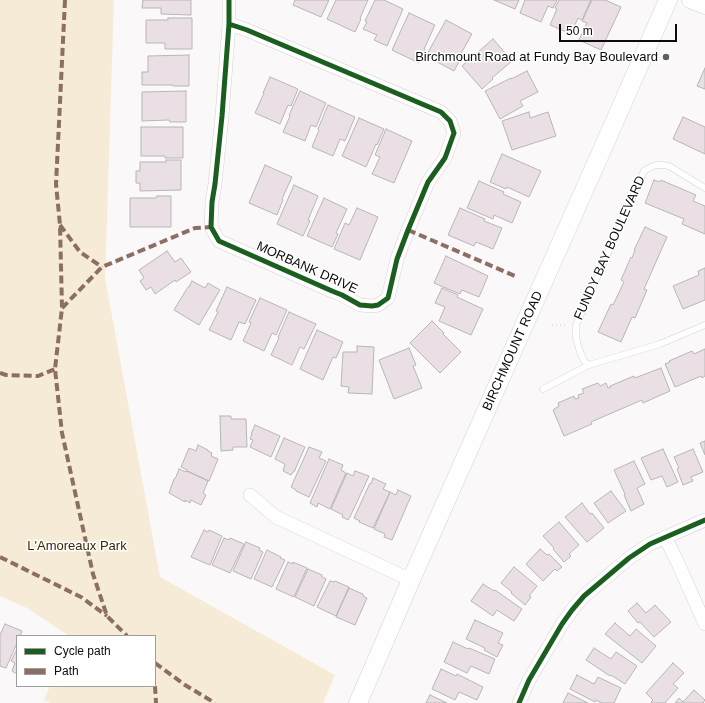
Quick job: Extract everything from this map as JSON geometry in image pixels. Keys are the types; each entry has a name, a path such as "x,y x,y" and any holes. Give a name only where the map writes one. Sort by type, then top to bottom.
{"main road":[{"name":"BIRCHMOUNT ROAD","path":"358,703 668,0"}],"street":[{"name":"MORBANK DRIVE","path":"229,0 229,24 222,116 216,184 212,202 211,227 219,241 342,295 360,305 378,305 388,298 396,259 428,182 444,158 454,133 450,121 441,112 247,30 229,24"},
{"path":"690,0 705,6"},
{"path":"250,495 276,516 411,580"},
{"path":"519,703 542,656 562,624 584,596 629,558 650,544 705,520"},
{"path":"665,537 678,561 705,624"}],"lane":[{"name":"FUNDY BAY BOULEVARD","path":"589,365 584,361 579,349 576,337 576,324 644,171 656,165 669,166 705,188"},
{"path":"543,389 589,365 660,344 705,324"}],"green space":[{"name":"L'Amoreaux Park","path":"0,0 114,0 105,278 160,577 335,675 323,703 50,703 44,700 50,687 156,687 156,635 68,635 27,608 0,596"}],"building":[{"path":"143,0 191,0 191,15 161,14 161,8 142,8"},
{"path":"295,0 329,0 321,17 293,5"},
{"path":"336,0 368,0 355,32 327,19"},
{"path":"375,0 384,0 403,9 387,46 374,40 377,35 363,29 367,22 365,21"},
{"path":"494,0 519,0 515,9"},
{"path":"525,0 557,0 553,8 548,6 541,22 520,13"},
{"path":"559,0 591,0 582,20 578,18 571,34 550,25"},
{"path":"592,0 605,0 621,7 601,50 579,40 587,23 582,21"},
{"path":"409,13 435,25 419,63 392,50"},
{"path":"168,18 192,18 192,49 165,49 165,43 146,43 146,20 168,20"},
{"path":"446,20 472,34 459,57 461,58 454,71 426,56"},
{"path":"493,39 512,61 492,78 493,79 482,89 462,66"},
{"path":"189,55 189,86 142,85 142,72 148,72 148,56"},
{"path":"705,68 705,89 697,86"},
{"path":"527,71 538,92 520,101 523,106 500,119 485,91"},
{"path":"270,77 298,89 291,106 288,105 280,124 255,113"},
{"path":"186,91 186,122 170,122 169,120 142,121 142,92"},
{"path":"300,91 326,103 316,127 311,125 305,141 283,132"},
{"path":"328,105 355,117 345,141 340,139 333,156 312,147"},
{"path":"529,112 530,118 548,112 556,136 512,150 502,121"},
{"path":"683,117 705,127 705,154 673,139"},
{"path":"359,118 384,129 366,167 342,156"},
{"path":"141,127 183,127 183,158 141,156"},
{"path":"386,129 412,141 394,183 372,174 380,157 375,155"},
{"path":"502,154 541,171 529,197 507,187 506,189 490,182"},
{"path":"166,160 181,160 181,190 140,191 140,183 136,183 136,171 140,171 140,162 166,162"},
{"path":"265,165 292,177 282,199 283,200 277,215 249,203"},
{"path":"654,180 660,182 661,180 696,195 693,201 705,206 705,234 682,224 684,219 645,203"},
{"path":"479,181 504,192 503,194 521,202 512,223 494,215 493,219 467,208"},
{"path":"294,185 318,196 308,220 310,221 303,236 277,224"},
{"path":"157,196 171,196 171,227 130,227 130,198 156,198"},
{"path":"324,198 347,209 336,233 338,234 332,247 307,236"},
{"path":"357,208 378,217 360,260 334,249 345,223 349,225"},
{"path":"460,208 485,219 484,221 502,228 493,249 476,242 474,246 448,235"},
{"path":"645,227 667,237 644,289 647,290 635,318 632,317 621,342 598,332 611,304 613,305 624,282 621,280"},
{"path":"167,251 175,262 181,258 191,272 176,282 175,280 155,294 151,287 146,290 140,281 144,278 139,270"},
{"path":"446,256 488,276 479,297 462,290 460,294 434,283"},
{"path":"705,268 705,300 683,309 673,286 699,275 698,271"},
{"path":"192,281 205,288 208,283 220,290 199,325 174,310"},
{"path":"227,287 256,300 245,324 239,322 231,340 209,330 218,312 216,311"},
{"path":"442,288 483,309 471,335 439,321 445,307 435,303"},
{"path":"260,298 287,310 276,335 272,333 264,351 243,341 251,323 249,322"},
{"path":"289,312 316,324 304,349 300,347 292,365 271,355"},
{"path":"432,321 461,352 440,373 410,343"},
{"path":"317,330 343,342 336,358 333,357 323,380 300,369"},
{"path":"357,346 374,347 372,394 348,393 349,387 341,386 343,352 357,352"},
{"path":"409,348 416,365 413,366 422,388 394,399 379,360"},
{"path":"705,349 705,376 702,378 701,376 675,387 665,364 692,351 694,354"},
{"path":"661,368 670,391 643,403 642,400 591,422 592,424 564,436 553,410 559,406 558,403 574,396 575,399 579,398 578,395 584,393 582,389 598,383 600,386 606,383 608,388 634,376 635,378"},
{"path":"220,416 231,416 231,419 246,419 247,447 233,447 233,450 221,451"},
{"path":"255,425 280,436 271,457 250,447 253,440 250,439 251,434"},
{"path":"284,438 305,447 294,472 291,475 283,471 285,464 275,459"},
{"path":"705,441 705,455 700,443"},
{"path":"198,445 208,450 212,453 211,456 218,459 209,481 181,467 189,448 196,451"},
{"path":"309,447 322,452 319,458 326,461 309,497 291,487"},
{"path":"663,449 678,482 667,487 662,476 651,480 641,458"},
{"path":"693,449 703,472 691,477 693,481 683,485 677,469 679,468 674,457"},
{"path":"329,459 343,465 341,470 346,473 330,509 318,503 317,507 310,503"},
{"path":"634,461 645,484 637,488 644,504 631,511 614,470"},
{"path":"179,469 186,472 187,471 208,481 203,493 206,495 201,505 191,500 190,503 185,500 185,502 169,493"},
{"path":"355,471 369,476 348,520 342,517 343,515 331,509 347,473 353,476"},
{"path":"373,478 386,484 383,489 390,492 373,528 359,522 360,521 354,518"},
{"path":"398,490 411,496 392,540 384,537 385,534 374,529 390,492 396,495"},
{"path":"611,491 626,511 608,523 594,503"},
{"path":"582,503 590,514 592,513 604,528 587,542 565,517"},
{"path":"559,522 579,545 569,554 571,556 564,562 543,536"},
{"path":"204,530 208,532 209,530 222,536 210,565 191,557"},
{"path":"224,538 229,540 230,538 244,544 230,573 212,565"},
{"path":"246,542 260,548 259,550 263,552 251,579 233,571"},
{"path":"540,549 547,555 549,554 562,567 557,571 555,569 543,581 526,564"},
{"path":"267,550 285,560 272,587 254,579"},
{"path":"288,562 293,564 293,562 307,568 294,597 276,589"},
{"path":"514,567 537,586 529,596 531,597 525,605 501,583"},
{"path":"308,569 322,575 322,577 326,579 314,606 295,597"},
{"path":"330,581 335,581 349,587 336,616 317,607"},
{"path":"483,584 494,591 495,590 522,609 514,621 497,610 493,616 471,601"},
{"path":"349,588 363,594 363,596 367,598 355,625 336,617"},
{"path":"637,603 646,613 655,605 671,622 654,637 640,622 638,623 628,611"},
{"path":"475,620 503,633 498,643 503,645 497,657 484,650 485,648 466,639"},
{"path":"615,623 630,636 636,629 656,646 642,663 605,634"},
{"path":"5,624 22,631 20,635 16,635 16,645 6,668 0,666 0,635"},
{"path":"453,642 495,659 489,674 471,666 467,673 444,662"},
{"path":"594,648 611,659 616,652 637,666 625,684 586,660"},
{"path":"16,651 16,673 12,671 15,663 11,661"},
{"path":"673,663 684,673 673,684 678,688 665,703 651,702 653,700 646,693"},
{"path":"441,669 456,676 457,674 483,687 477,700 459,692 455,700 432,689"},
{"path":"577,675 594,684 598,677 621,688 614,703 601,703 596,700 595,702 570,689"},
{"path":"694,690 705,700 703,703 675,703 679,698 683,702"},
{"path":"568,693 588,703 563,703"},
{"path":"430,695 447,703 426,703"}],"marked path":[{"path":"65,0 56,184 60,225 62,308 55,369 62,433 93,574 107,616 126,635"},
{"path":"60,225 80,252 102,267"},
{"path":"62,308 102,267 195,228 211,227"},
{"path":"408,230 515,276"},
{"path":"0,373 6,375 38,376 55,369"},
{"path":"0,557 81,597 107,616"},
{"path":"156,664 185,685 215,703"},
{"path":"155,687 156,703"}],"cycle path":[{"path":"229,0 229,24 222,116 212,202 211,227 219,241 342,295 360,305 378,305 388,298 397,259 408,230 428,182 445,158 454,133 450,121 441,112 247,30 229,24"},
{"path":"519,703 529,680 562,624 584,596 629,558 650,544 705,520"}],"place":[{"name":"Birchmount Road at Fundy Bay Boulevard","path":"666,57"}]}
